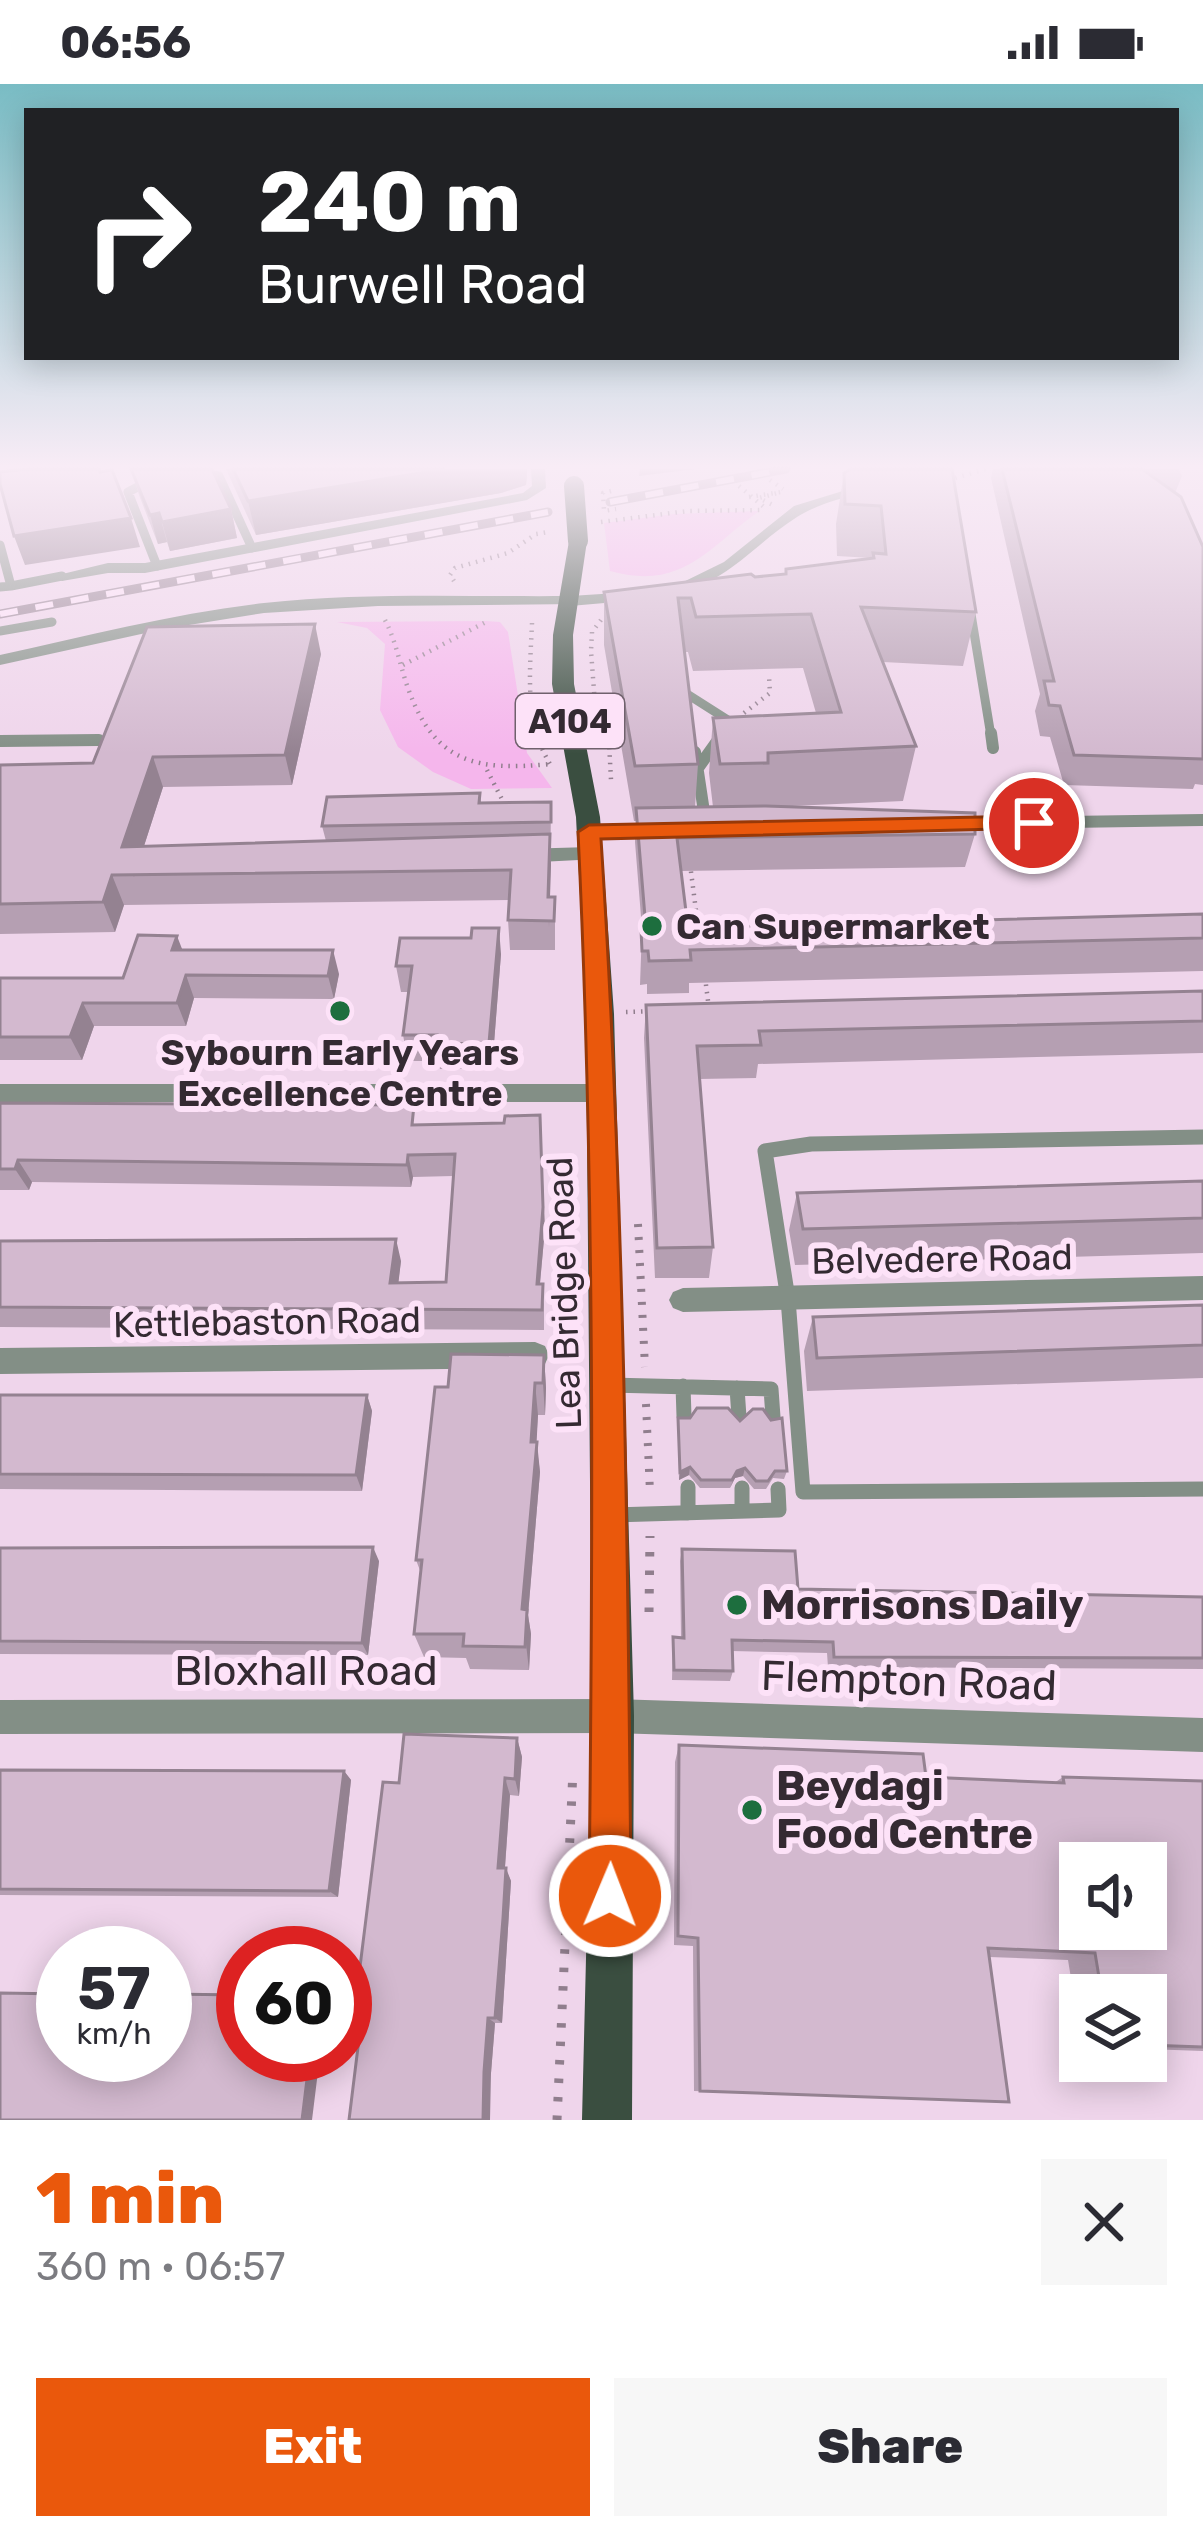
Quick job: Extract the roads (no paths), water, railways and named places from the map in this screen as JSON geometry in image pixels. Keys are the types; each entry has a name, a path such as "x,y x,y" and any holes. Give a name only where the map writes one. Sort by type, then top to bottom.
{"main road":[{"name":"Lea Bridge Road","path":"580,564 585,616 562,644 563,684 598,839 611,1515 594,1716 607,2120"}],"street":[{"path":"62,576 167,564"},
{"path":"0,661 262,608 338,603 585,616 715,577 732,564"},
{"path":"927,824 1203,820"},
{"path":"493,856 598,839 707,830"},
{"path":"0,1094 601,1093"},
{"name":"Belvedere Road","path":"683,1300 1203,1288"},
{"name":"Kettlebaston Road","path":"0,1361 535,1355"},
{"name":"Bloxhall Road","path":"0,1717 594,1716"},
{"name":"Flempton Road","path":"594,1716 1203,1735"}],"lane":[{"path":"6,586 62,576"},
{"path":"969,601 992,748"},
{"path":"0,631 52,622"},
{"path":"685,676 690,712"},
{"path":"687,694 731,722 698,768"},
{"path":"692,731 707,830"},
{"path":"0,741 99,740"},
{"path":"1203,1137 811,1144 765,1151 788,1299 803,1492 1203,1490"},
{"path":"609,1385 771,1389 773,1418"},
{"path":"683,1386 684,1416"},
{"path":"737,1388 739,1417"},
{"path":"688,1487 688,1513"},
{"path":"742,1488 742,1511"},
{"path":"611,1515 779,1510 778,1489"}],"railway":[{"path":"0,614 269,564"}],"place":[{"name":"Can Supermarket","path":"652,926"},
{"name":"Sybourn Early Years Excellence Centre","path":"340,1011"},
{"name":"Morrisons Daily","path":"737,1605"},
{"name":"Beydagi Food Centre","path":"752,1810"}]}
